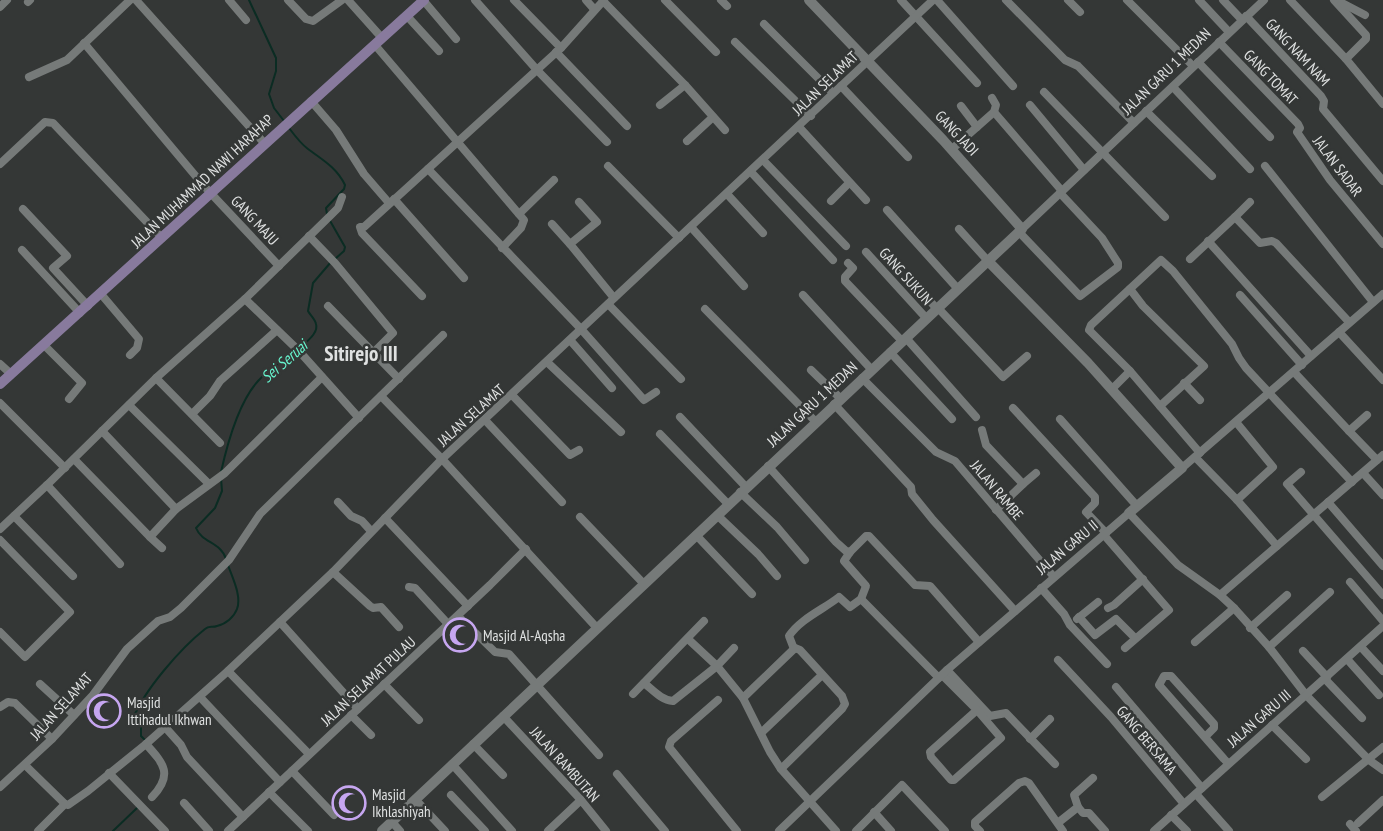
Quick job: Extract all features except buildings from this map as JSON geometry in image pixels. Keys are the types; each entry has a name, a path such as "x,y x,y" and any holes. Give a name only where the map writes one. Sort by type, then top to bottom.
{"main road":[{"name":"JALAN MUHAMMAD NAWI HARAHAP","path":"0,384 424,0"}],"street":[{"path":"0,7 7,0"},
{"path":"29,77 66,60 130,0"},
{"path":"136,0 265,144"},
{"path":"229,0 246,20"},
{"path":"288,0 306,19 313,21 342,0"},
{"path":"348,0 378,42 458,143 519,214 524,223 502,248"},
{"path":"424,0 456,39"},
{"path":"475,0 537,70 607,142"},
{"path":"514,0 627,126"},
{"path":"586,0 594,9"},
{"path":"422,296 359,229 360,227 364,227 559,50 603,0 686,85 725,130"},
{"path":"665,0 716,52"},
{"name":"GANG JADI","path":"809,0 952,149 1020,230"},
{"path":"901,0 977,83"},
{"path":"935,0 1014,86"},
{"name":"JALAN SELAMAT","path":"38,831 64,804 72,804 200,697 333,572 442,459 811,116 915,16 935,0"},
{"path":"1006,0 1065,60 1078,66 1134,123"},
{"path":"1068,0 1080,12"},
{"path":"1126,0 1196,64 1270,137"},
{"path":"1199,0 1229,32"},
{"name":"GANG NAM NAM","path":"1223,0 1244,18 1320,96 1324,101 1323,109 1383,181"},
{"name":"JALAN GARU 1 MEDAN","path":"382,831 1264,0"},
{"path":"1290,0 1346,59 1383,104"},
{"path":"1334,0 1366,35 1366,39 1346,59"},
{"path":"1339,0 1345,6 1365,15"},
{"path":"407,16 439,51"},
{"path":"764,24 833,93"},
{"path":"735,42 811,116"},
{"name":"GANG TOMAT","path":"1219,42 1298,125 1300,128 1297,131"},
{"name":"GANG MAJU","path":"84,43 212,193 279,266"},
{"path":"660,105 686,85"},
{"path":"841,86 908,157"},
{"path":"1173,87 1250,169"},
{"path":"1044,92 1165,217"},
{"path":"952,149 994,112 996,105 992,98"},
{"path":"311,101 336,130 364,174 464,278"},
{"path":"1030,105 1084,170"},
{"path":"961,106 977,127"},
{"path":"1146,111 1212,176"},
{"path":"994,112 1102,238 1118,263 1118,267 1080,296 1020,230"},
{"path":"687,141 713,117"},
{"path":"0,164 45,122 53,123 162,238"},
{"path":"799,127 866,200"},
{"name":"JALAN SADAR","path":"1297,131 1330,180 1383,244"},
{"path":"763,160 846,246"},
{"path":"608,166 679,238"},
{"path":"1265,166 1373,302"},
{"path":"428,169 581,329 643,400 646,401 656,392"},
{"path":"751,172 833,260"},
{"path":"519,214 555,180"},
{"path":"831,201 849,183"},
{"path":"727,194 763,233"},
{"path":"0,529 156,378 279,266 338,208 342,198"},
{"path":"570,244 597,222 579,202"},
{"path":"1190,259 1250,202"},
{"path":"23,209 67,255 53,268 84,309"},
{"path":"887,210 958,289"},
{"path":"1235,217 1260,243 1272,241 1276,243 1349,322"},
{"path":"552,224 570,244 611,301 681,379"},
{"path":"691,227 744,286"},
{"path":"959,229 1112,389 1182,468"},
{"path":"309,236 393,333 373,353"},
{"path":"1208,241 1311,356"},
{"path":"22,250 84,309"},
{"name":"GANG SUKUN","path":"866,252 927,319"},
{"path":"1277,546 1198,455 1130,371 1089,330 1091,325 1159,261 1164,262 1232,345 1242,363 1352,482"},
{"path":"848,263 853,268 845,281 976,417"},
{"path":"912,281 1003,377 1027,356"},
{"path":"1130,289 1143,306 1204,366 1160,406"},
{"path":"101,294 139,339 137,348 130,355"},
{"path":"803,295 871,369"},
{"path":"1240,295 1302,365"},
{"name":"JALAN GARU II","path":"778,831 943,674 1349,322 1382,296"},
{"path":"244,299 297,350 359,418"},
{"path":"328,306 399,379"},
{"path":"705,309 815,422"},
{"path":"192,414 210,396 220,381 277,330"},
{"path":"1339,332 1383,380"},
{"name":"JALAN SELAMAT","path":"0,787 52,739 93,695 127,649 158,621 181,608 226,563 260,514 443,335"},
{"path":"570,340 612,388"},
{"path":"44,345 82,383 69,399"},
{"path":"890,352 952,419"},
{"path":"548,362 621,432"},
{"path":"0,364 10,374"},
{"path":"811,370 911,487 912,494 933,520 1015,611"},
{"path":"1112,389 1130,371"},
{"path":"1220,596 1380,458 1349,431 1294,372"},
{"path":"150,537 176,510 221,475 322,377"},
{"path":"156,378 220,443"},
{"name":"JALAN RAMBE","path":"862,378 936,452 955,461 1054,577"},
{"path":"1184,383 1200,400"},
{"path":"512,395 570,456 579,450"},
{"path":"381,396 597,627"},
{"path":"0,403 65,468"},
{"path":"129,405 209,484"},
{"path":"1012,408 1095,497 1095,502 1086,512 1169,610 1125,648"},
{"path":"1349,431 1367,415"},
{"path":"680,417 805,560"},
{"path":"1060,419 1178,565 1234,608 1269,647 1306,695 1369,760 1383,770"},
{"path":"485,420 562,502"},
{"path":"1236,422 1273,467 1237,500"},
{"path":"982,430 986,445 1023,484"},
{"path":"102,431 176,510"},
{"path":"660,434 728,504"},
{"path":"74,459 162,548"},
{"path":"768,466 836,542 850,552"},
{"path":"1301,472 1287,484 1383,595"},
{"path":"996,510 1036,473"},
{"path":"1363,473 1383,495"},
{"path":"47,485 120,564"},
{"path":"338,502 351,516 362,521 372,531"},
{"path":"1328,502 1383,566"},
{"path":"717,515 758,554 777,576"},
{"path":"14,516 73,576"},
{"path":"580,517 643,583"},
{"path":"385,518 468,606"},
{"path":"696,535 752,594"},
{"path":"794,649 789,636 810,615 823,610 839,597 850,607 861,599 867,586 844,562 850,552 866,536 869,536 915,585 930,586 980,642"},
{"path":"0,540 70,612 25,657 0,632"},
{"name":"JALAN SELAMAT PULAU","path":"228,831 526,549"},
{"path":"333,572 370,606 381,607 399,627"},
{"path":"1108,608 1143,579"},
{"path":"1350,582 1382,628"},
{"path":"409,587 415,588 448,624"},
{"path":"1041,588 1064,614 1070,625 1107,664"},
{"path":"1269,647 1330,592"},
{"path":"1250,628 1287,595"},
{"path":"861,599 990,716 1006,713 1055,764"},
{"path":"1072,623 1098,602"},
{"path":"1195,642 1234,608"},
{"path":"458,615 495,652 509,654 599,755"},
{"path":"1079,617 1095,635 1116,619 1134,639"},
{"path":"633,694 704,621"},
{"path":"280,622 355,712 371,735"},
{"name":"JALAN GARU III","path":"1154,831 1382,628"},
{"path":"688,639 717,666 743,698 781,769 836,831"},
{"path":"1360,647 1383,671"},
{"path":"644,683 660,697 673,701 717,666 734,648"},
{"path":"781,769 845,704 842,696 800,650 794,649"},
{"path":"743,698 794,649"},
{"path":"1304,651 1362,718"},
{"path":"1347,659 1379,695"},
{"name":"GANG BERSAMA","path":"1058,660 1089,692 1184,804"},
{"path":"228,670 309,754"},
{"path":"943,674 977,710 1000,736 1000,739 954,780 951,780 931,757 930,752 977,710"},
{"path":"761,733 822,675"},
{"path":"1205,737 1214,728 1214,724 1170,676 1164,676 1159,685 1184,714 1228,763"},
{"path":"40,684 74,715"},
{"path":"384,684 419,720"},
{"path":"1116,687 1229,831"},
{"path":"200,697 280,782"},
{"path":"718,700 671,741 669,747 737,831"},
{"path":"0,707 8,702 15,703 52,739"},
{"path":"1184,714 1195,702"},
{"name":"JALAN RAMBUTAN","path":"503,716 581,800 606,831"},
{"path":"1030,739 1050,719"},
{"path":"1272,725 1306,759"},
{"path":"165,727 181,745 187,757 243,817"},
{"path":"146,744 164,764 158,789 152,797"},
{"path":"473,744 503,775"},
{"path":"1322,797 1383,747"},
{"path":"452,764 512,831"},
{"path":"25,765 64,804"},
{"path":"292,771 334,815"},
{"path":"109,773 165,831"},
{"path":"617,774 665,831"},
{"path":"1093,778 1074,795 1078,807 1085,814 1089,813 1105,831"},
{"path":"980,831 975,826 975,822 1022,781 1029,783 1059,822 1063,831"},
{"path":"856,831 899,786 903,785 945,831"},
{"path":"269,792 308,831"},
{"path":"451,795 484,831"},
{"path":"415,799 445,831"},
{"path":"548,831 581,800"},
{"path":"1355,826 1383,800"},
{"path":"184,803 209,831"},
{"path":"1059,822 1078,807"},
{"path":"874,812 891,831"},
{"path":"1171,815 1187,831"},
{"path":"392,822 400,831"}],"waterway":[{"name":"Sei Seruai","path":"249,0 276,58 276,71 269,94 274,108 284,121"},
{"name":"Sei Seruai","path":"289,128 303,145 334,169 345,185 326,208 327,214"},
{"name":"Sei Seruai","path":"329,219 345,247 335,259"},
{"name":"Sei Seruai","path":"300,348 316,331 315,320 308,311 313,283 331,262"},
{"name":"Sei Seruai","path":"221,472 235,424 251,390 267,373 295,351"},
{"name":"Sei Seruai","path":"221,478 222,491 215,508 196,528 203,537 224,553 226,559"},
{"name":"Sei Seruai","path":"146,741 141,736 141,727 133,719 146,695 164,670 195,637 206,628 226,622 236,612 237,593 228,565"},
{"name":"Sei Seruai","path":"113,831 137,808"}],"place":[{"name":"Masjid Al-Aqsha","path":"460,635"},
{"name":"Masjid Ittihadul Ikhwan","path":"104,711"},
{"name":"Masjid Ikhlashiyah","path":"349,803"}],"district":[{"name":"Sitirejo III","path":"361,353"}]}
